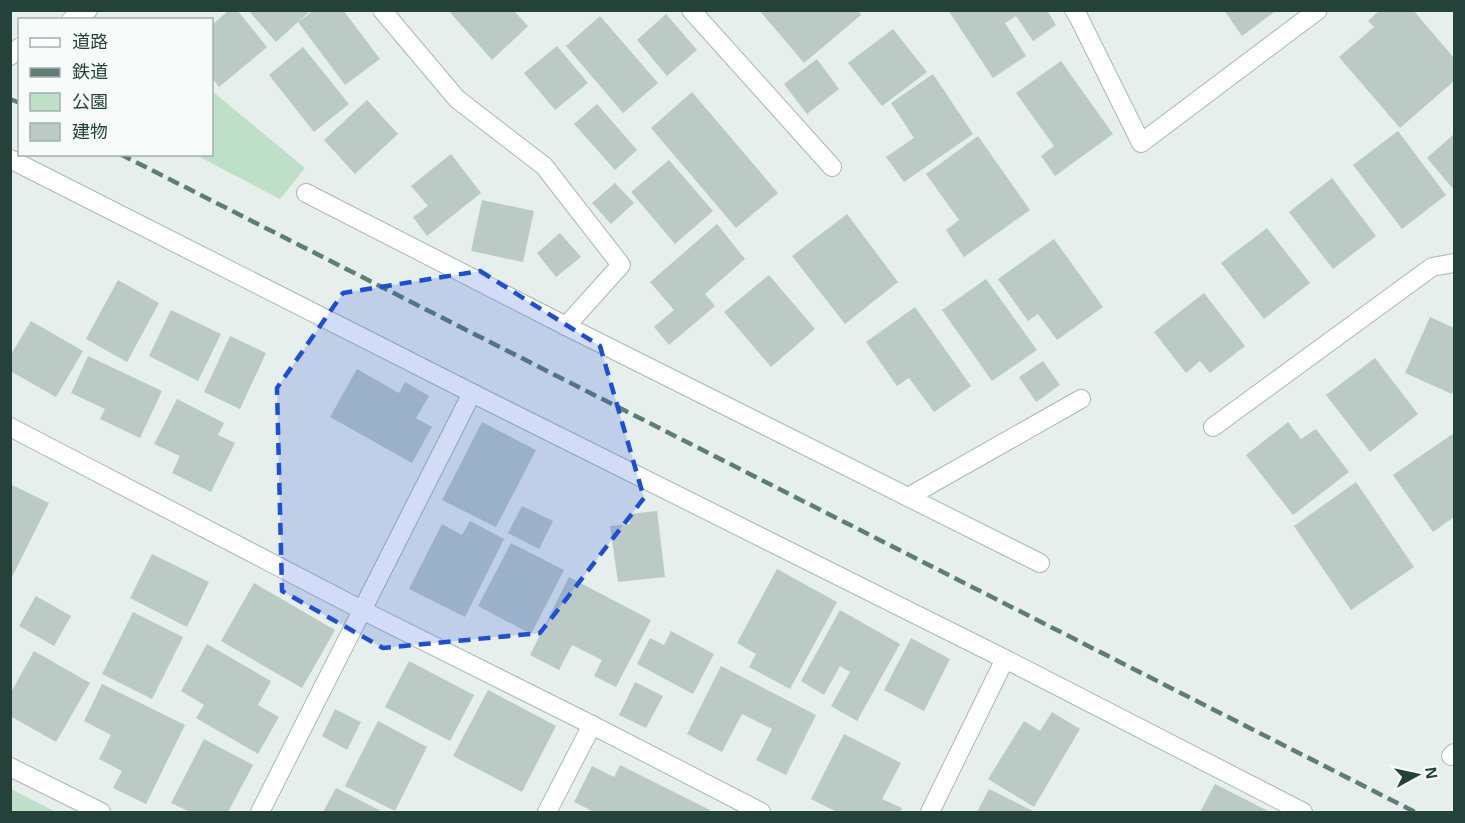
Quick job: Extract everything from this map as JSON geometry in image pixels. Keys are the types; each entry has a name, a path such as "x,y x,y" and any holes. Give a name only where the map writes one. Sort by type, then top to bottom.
{"street":[{"path":"74,18 88,10"},
{"path":"382,10 457,99 544,166 621,265 566,326"},
{"path":"691,10 832,167"},
{"path":"1074,10 1141,143 1318,10"},
{"path":"10,159 1005,659 1303,813"},
{"path":"306,193 1040,563"},
{"path":"1213,427 1432,267 1455,263"},
{"path":"260,813 472,393"},
{"path":"908,497 1081,399"},
{"path":"10,427 761,813"},
{"path":"930,813 1005,659"},
{"path":"547,813 592,725"},
{"path":"10,767 101,813"}],"highlighted area":[{"path":"480,271 600,346 644,498 540,633 383,648 282,591 277,388 343,293"}],"green space":[{"path":"213,92 305,168 280,199 198,156 213,156"},
{"path":"11,789 56,812 11,812"}],"building":[{"path":"229,10 237,10 267,47 219,87 213,79 213,24"},
{"path":"248,10 311,10 276,42"},
{"path":"314,10 343,10 380,59 345,85 298,22"},
{"path":"448,10 513,10 528,26 492,60"},
{"path":"759,10 858,10 861,15 804,63"},
{"path":"948,10 1047,10 1056,25 1033,41 1016,16 1005,23 1026,56 993,78"},
{"path":"1224,10 1277,10 1242,36"},
{"path":"1380,10 1413,10 1454,58 1454,81 1400,128 1339,57 1374,27 1368,21"},
{"path":"666,14 697,50 667,76 637,40"},
{"path":"600,16 658,83 623,113 566,46"},
{"path":"893,29 927,72 882,106 848,63"},
{"path":"557,46 588,83 555,110 524,73"},
{"path":"303,47 349,104 314,132 269,75"},
{"path":"817,59 839,89 807,114 784,84"},
{"path":"1061,61 1113,134 1055,176 1041,156 1054,146 1016,93"},
{"path":"933,74 973,134 904,182 886,157 914,138 891,103"},
{"path":"692,92 778,193 736,228 651,128"},
{"path":"367,100 398,134 355,174 324,140"},
{"path":"597,104 637,150 615,170 574,124"},
{"path":"1398,131 1446,195 1402,229 1353,165"},
{"path":"1454,134 1454,190 1427,158"},
{"path":"978,136 1030,210 964,257 946,230 959,220 926,174"},
{"path":"451,154 481,193 427,236 413,217 428,206 411,186"},
{"path":"669,160 713,211 675,244 631,192"},
{"path":"1332,178 1376,236 1333,269 1289,212"},
{"path":"615,183 634,203 611,224 592,203"},
{"path":"482,200 534,211 523,262 471,251"},
{"path":"847,214 898,282 845,324 792,256"},
{"path":"717,224 745,259 705,294 715,306 669,345 654,327 674,310 650,282"},
{"path":"1267,228 1310,283 1264,319 1221,263"},
{"path":"560,233 581,257 556,277 537,253"},
{"path":"1054,239 1103,307 1057,340 1038,314 1028,321 998,279"},
{"path":"769,275 815,329 771,367 724,312"},
{"path":"986,279 1037,350 992,381 942,310"},
{"path":"118,280 159,303 127,362 86,339"},
{"path":"1204,293 1245,346 1210,373 1200,361 1186,373 1154,332"},
{"path":"915,307 971,386 934,412 909,378 897,386 866,342"},
{"path":"171,310 221,334 198,381 149,356"},
{"path":"1430,317 1454,328 1454,388 1452,394 1405,373"},
{"path":"31,321 83,351 56,397 10,371 10,356"},
{"path":"230,336 266,353 240,409 204,392"},
{"path":"88,356 162,391 140,438 100,419 105,409 71,393"},
{"path":"1375,358 1418,414 1370,452 1326,395"},
{"path":"1043,361 1060,385 1036,402 1019,377"},
{"path":"357,369 399,393 405,382 429,396 416,418 432,427 412,463 330,417"},
{"path":"177,399 224,423 218,435 235,443 211,492 172,473 180,456 154,444"},
{"path":"482,422 536,450 496,527 442,500"},
{"path":"1288,422 1301,439 1316,429 1349,472 1293,515 1246,455"},
{"path":"1454,433 1454,517 1433,532 1393,475"},
{"path":"1356,482 1414,567 1351,610 1294,526"},
{"path":"12,485 49,503 10,581 10,487"},
{"path":"522,506 553,521 539,549 508,533"},
{"path":"657,511 665,577 618,582 610,526 630,524 629,514"},
{"path":"470,521 504,539 465,617 409,589 442,524 462,535"},
{"path":"511,543 564,570 531,634 478,606"},
{"path":"152,554 209,582 187,627 130,598"},
{"path":"777,569 837,602 790,689 749,667 756,654 737,643"},
{"path":"569,577 651,620 616,687 594,676 602,660 572,645 559,670 530,655"},
{"path":"254,583 335,630 302,688 221,641"},
{"path":"36,596 71,616 54,646 19,626"},
{"path":"840,610 900,644 857,721 831,706 850,672 840,666 824,695 801,681"},
{"path":"133,612 183,637 152,699 102,674"},
{"path":"671,631 714,654 693,694 637,664 650,638 664,645"},
{"path":"911,638 950,659 924,711 884,690"},
{"path":"207,644 271,681 258,705 279,717 258,754 196,718 204,705 181,691"},
{"path":"34,651 90,683 56,742 10,716 10,694"},
{"path":"409,661 474,695 450,741 385,707"},
{"path":"721,666 816,715 786,775 756,760 772,729 742,714 722,752 687,734"},
{"path":"635,682 663,696 646,728 619,715"},
{"path":"102,684 185,725 146,804 113,788 122,771 99,759 111,735 84,721"},
{"path":"488,690 556,726 522,792 453,756"},
{"path":"335,709 361,722 347,750 322,736"},
{"path":"1052,712 1080,729 1034,807 988,779 1024,721 1040,731"},
{"path":"378,721 427,747 395,811 345,786"},
{"path":"844,734 901,763 882,799 902,808 900,812 837,812 811,799"},
{"path":"204,739 253,765 228,812 190,812 171,803"},
{"path":"620,765 710,810 708,812 594,812 574,802 592,766 614,777"},
{"path":"1215,784 1270,812 1200,812"},
{"path":"336,788 383,812 323,812"},
{"path":"989,789 1035,812 977,812"}],"railway":[{"path":"10,99 18,102"},
{"path":"124,156 1415,812"}]}
